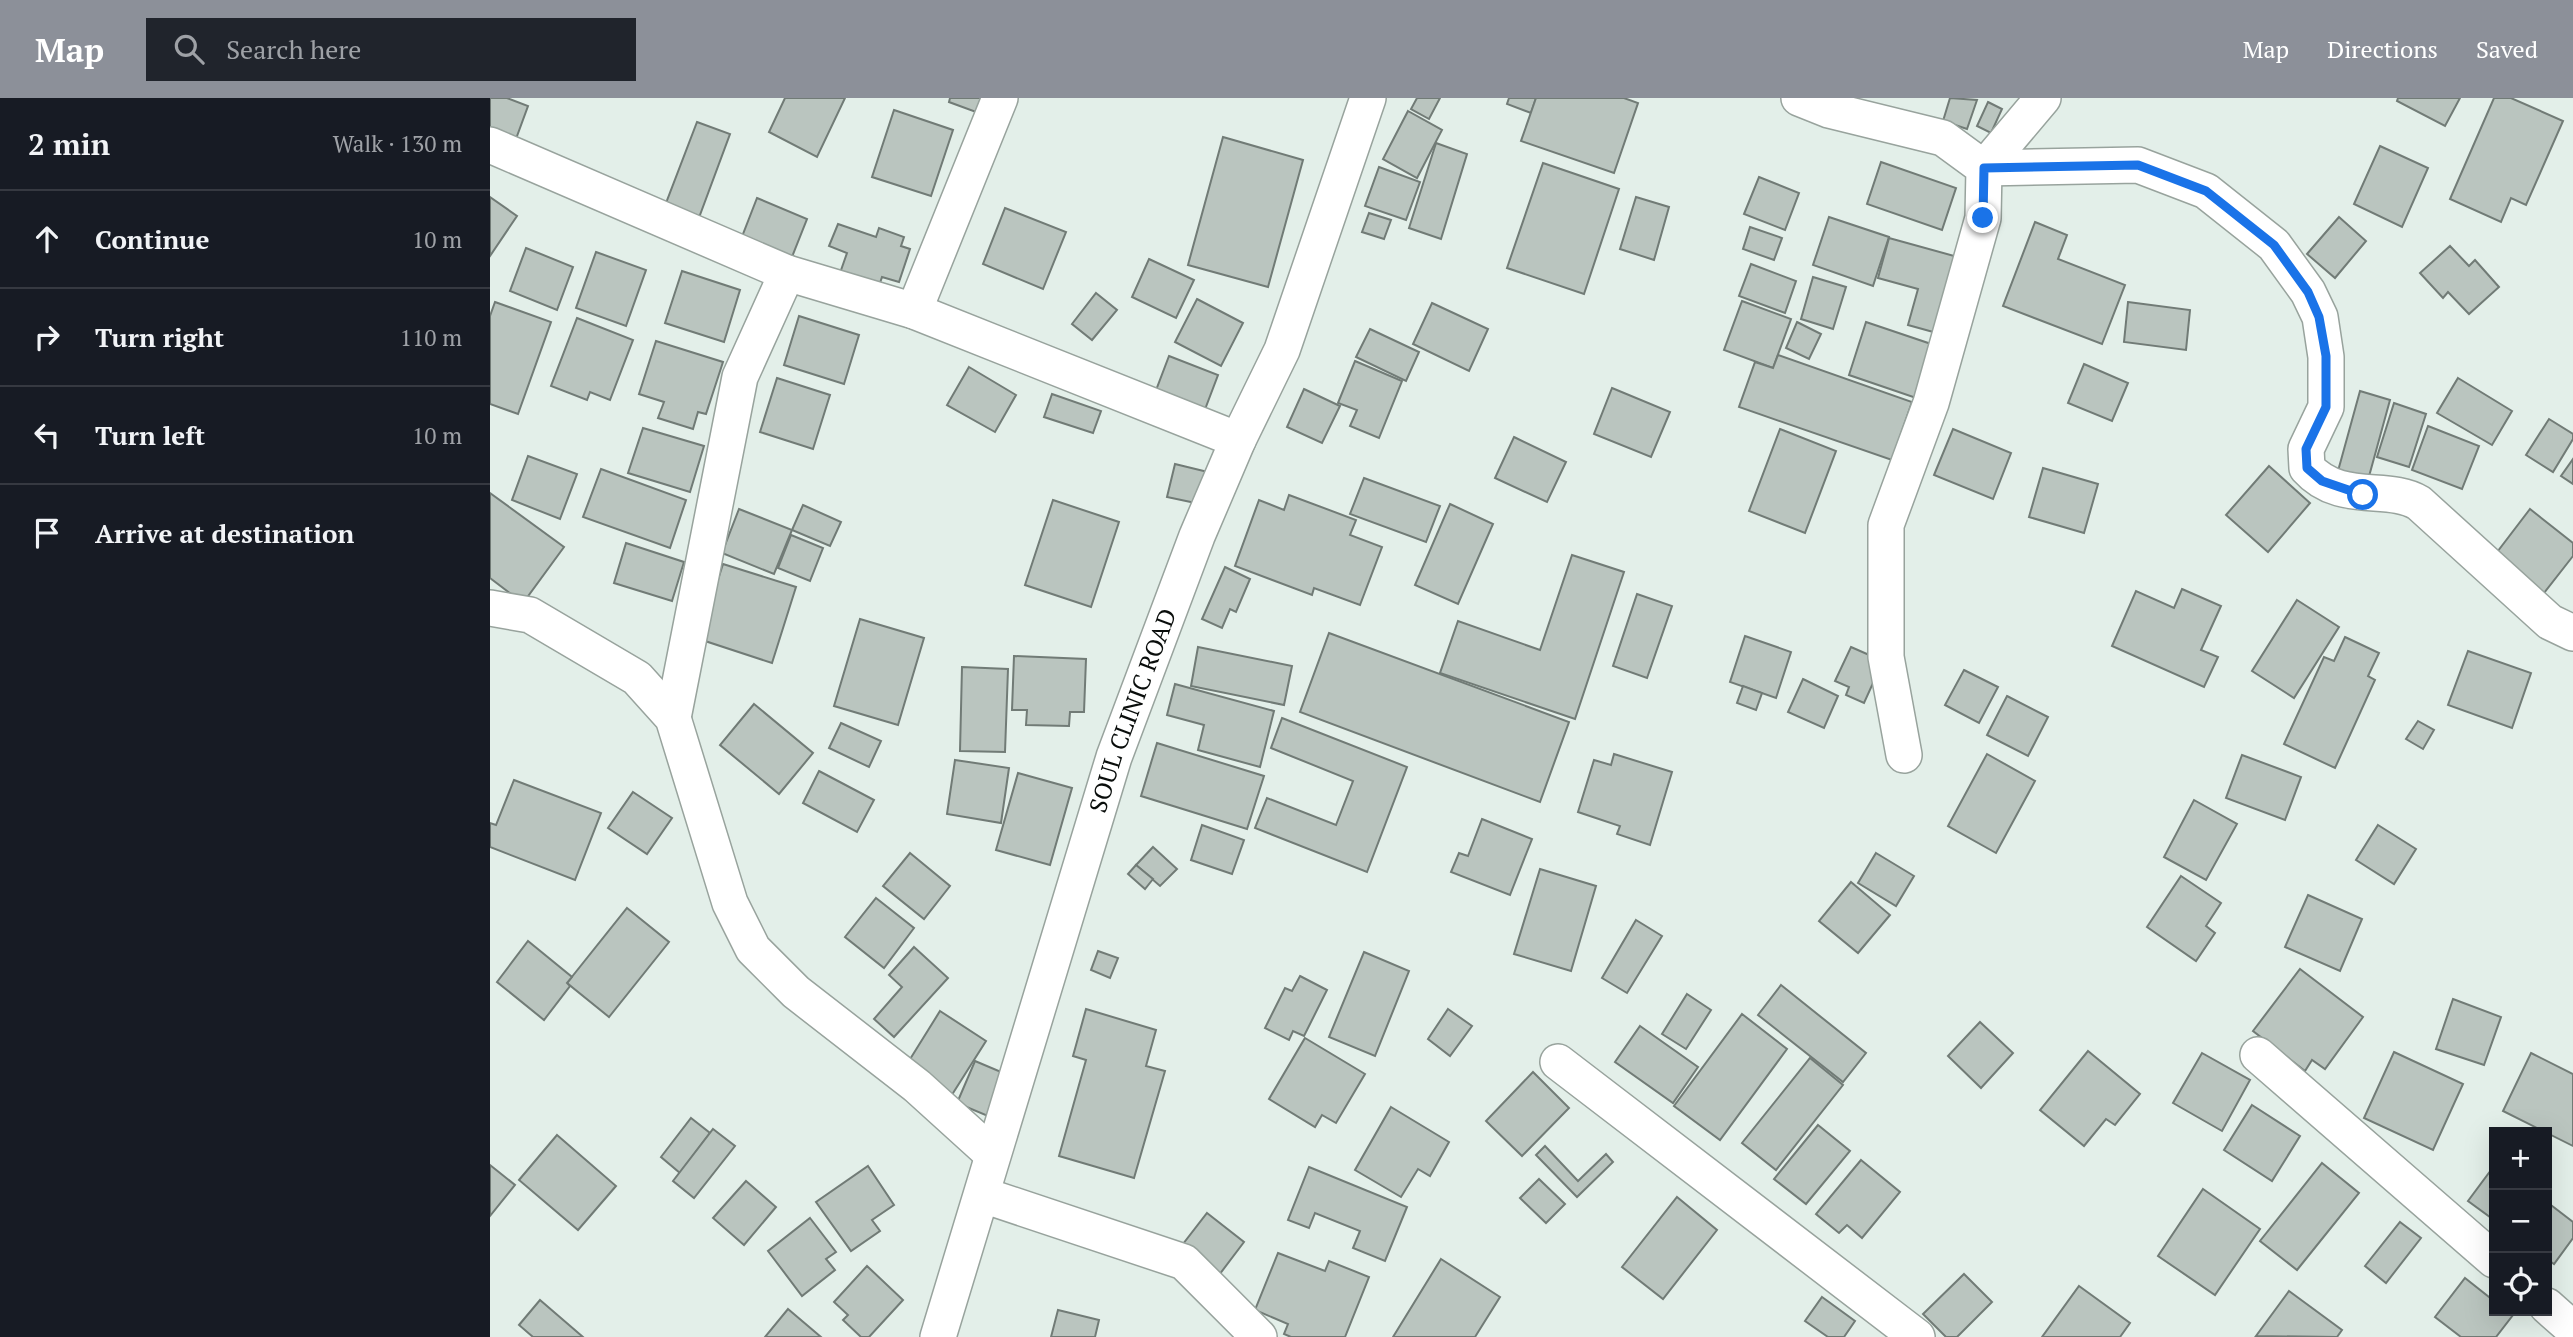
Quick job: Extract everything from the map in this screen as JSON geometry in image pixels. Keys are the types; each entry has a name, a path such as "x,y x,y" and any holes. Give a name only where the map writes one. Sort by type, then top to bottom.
{"street":[{"path":"914,311 1000,98"},
{"name":"SOUL CLINIC ROAD","path":"937,1337 983,1195 992,1154 1114,757 1197,536 1238,440 1282,350 1368,98"},
{"path":"1799,98 1829,110 1942,138 1984,168 2138,165 2206,191 2274,245 2308,292 2319,317 2326,356 2326,407 2306,449 2307,468 2322,481 2363,495 2408,498 2419,503 2550,622 2573,633"},
{"path":"1903,755 1886,657 1886,525 1931,403 1983,218 1984,168 2043,98"},
{"path":"490,145 787,273 914,311 1238,440"},
{"path":"673,718 740,377 787,273"},
{"path":"490,608 530,615 592,649 637,678 673,718 730,903 753,949 796,992 917,1086 992,1154"},
{"path":"2258,1055 2489,1256"},
{"path":"1558,1062 1917,1337"},
{"path":"983,1195 1184,1262 1259,1337"},
{"path":"2552,1310 2573,1329"}],"building":[{"path":"490,98 507,98 528,106 513,147 490,139"},
{"path":"785,98 845,98 817,157 769,132"},
{"path":"950,98 981,98 976,112 949,102"},
{"path":"1417,98 1440,98 1429,119 1411,109"},
{"path":"1509,98 1536,98 1531,113 1507,104"},
{"path":"1536,98 1624,98 1638,103 1614,173 1521,141"},
{"path":"1950,98 1977,100 1967,129 1943,121"},
{"path":"2398,98 2460,98 2445,126 2397,101"},
{"path":"2494,98 2511,98 2563,121 2526,205 2511,198 2501,222 2450,199"},
{"path":"1988,102 2002,109 1991,133 1977,126"},
{"path":"894,110 953,130 931,196 872,177"},
{"path":"1408,111 1442,130 1417,178 1383,159"},
{"path":"697,122 730,134 697,223 663,211"},
{"path":"1223,137 1303,160 1268,287 1188,265"},
{"path":"1436,143 1467,154 1441,239 1409,228"},
{"path":"2380,146 2428,168 2402,227 2354,204"},
{"path":"1881,162 1956,188 1942,230 1867,204"},
{"path":"1543,163 1619,189 1584,294 1507,268"},
{"path":"1379,167 1420,182 1406,220 1365,206"},
{"path":"1759,177 1799,193 1785,230 1744,214"},
{"path":"490,197 517,216 490,256"},
{"path":"1636,197 1669,207 1654,260 1620,249"},
{"path":"757,198 807,219 788,267 738,247"},
{"path":"1005,208 1066,232 1043,289 983,264"},
{"path":"1369,213 1391,220 1384,239 1362,232"},
{"path":"1829,217 1889,237 1873,286 1813,265"},
{"path":"2339,217 2366,241 2335,278 2307,254"},
{"path":"2035,222 2067,235 2058,259 2125,285 2102,344 2003,306"},
{"path":"838,224 876,237 879,228 904,237 901,246 910,249 899,282 882,277 879,286 840,273 847,253 829,246"},
{"path":"1750,227 1782,238 1774,260 1743,249"},
{"path":"1889,238 1965,259 1944,335 1908,325 1918,289 1878,278"},
{"path":"2450,246 2469,266 2475,260 2499,287 2469,314 2448,292 2443,298 2420,273"},
{"path":"526,248 573,267 557,310 510,291"},
{"path":"596,252 646,270 626,326 576,308"},
{"path":"1149,259 1194,280 1176,318 1132,297"},
{"path":"1751,264 1796,281 1785,313 1739,296"},
{"path":"682,271 740,290 724,342 665,323"},
{"path":"1813,277 1846,287 1833,329 1801,319"},
{"path":"1096,293 1117,310 1092,340 1072,324"},
{"path":"1197,299 1243,323 1221,366 1175,342"},
{"path":"1742,301 1791,319 1773,368 1724,350"},
{"path":"495,302 551,322 518,414 490,404 490,316"},
{"path":"2128,302 2190,310 2186,350 2124,342"},
{"path":"1432,303 1488,329 1469,371 1413,344"},
{"path":"799,316 859,335 844,384 784,365"},
{"path":"577,318 633,340 610,400 590,392 587,400 551,386"},
{"path":"1797,322 1821,334 1809,359 1786,348"},
{"path":"1866,322 1940,347 1922,400 1849,375"},
{"path":"1370,329 1419,352 1406,381 1356,357"},
{"path":"656,341 723,362 706,414 698,412 693,429 658,418 664,402 639,394"},
{"path":"1778,355 1912,402 1892,460 1739,407 1755,362 1773,368"},
{"path":"1169,356 1218,375 1204,412 1155,393"},
{"path":"1355,361 1402,381 1379,438 1350,426 1357,410 1338,403"},
{"path":"2084,364 2128,383 2112,421 2068,403"},
{"path":"969,367 1016,395 995,432 947,405"},
{"path":"777,378 830,395 813,449 760,432"},
{"path":"2458,378 2512,411 2492,445 2437,413"},
{"path":"1612,388 1670,412 1651,457 1594,434"},
{"path":"1304,389 1340,406 1322,443 1287,427"},
{"path":"2360,391 2390,400 2368,480 2338,471"},
{"path":"1052,394 1101,411 1093,433 1044,417"},
{"path":"2394,403 2426,414 2409,467 2377,457"},
{"path":"2549,419 2573,434 2573,439 2553,472 2526,455"},
{"path":"2428,426 2479,446 2462,489 2412,470"},
{"path":"643,428 704,446 690,492 628,473"},
{"path":"1780,429 1836,451 1805,533 1749,511"},
{"path":"1953,429 2011,453 1993,499 1934,475"},
{"path":"1514,437 1566,462 1547,502 1495,478"},
{"path":"528,456 577,474 560,519 512,500"},
{"path":"2573,459 2573,484 2561,476"},
{"path":"1175,464 1212,473 1205,505 1167,497"},
{"path":"2269,466 2310,503 2268,552 2226,515"},
{"path":"2043,468 2098,484 2084,533 2029,517"},
{"path":"601,469 686,500 670,548 583,517"},
{"path":"1364,478 1440,506 1426,542 1350,514"},
{"path":"490,493 564,547 523,603 490,578"},
{"path":"1289,495 1356,520 1350,535 1382,547 1360,605 1314,588 1312,595 1235,566 1259,500 1284,510"},
{"path":"1053,500 1119,522 1091,607 1025,585"},
{"path":"1450,504 1493,524 1458,604 1415,585"},
{"path":"803,505 841,522 830,546 792,530"},
{"path":"739,509 792,530 774,574 722,553"},
{"path":"2530,509 2573,543 2573,556 2537,602 2488,564"},
{"path":"791,535 823,548 810,581 778,568"},
{"path":"626,543 684,562 672,601 614,583"},
{"path":"1572,555 1624,572 1575,719 1440,673 1458,621 1540,650"},
{"path":"723,564 796,587 772,663 699,639"},
{"path":"1225,567 1250,579 1236,612 1230,609 1222,628 1202,619"},
{"path":"2182,589 2221,606 2201,650 2218,657 2204,687 2112,646 2136,591 2174,608"},
{"path":"1637,594 1672,606 1647,678 1613,666"},
{"path":"2297,600 2339,627 2294,698 2252,671"},
{"path":"860,619 924,638 898,725 834,706"},
{"path":"1329,633 1569,722 1540,802 1300,712"},
{"path":"1745,636 1791,652 1776,698 1730,682"},
{"path":"2345,637 2379,653 2368,676 2375,680 2335,768 2284,744 2324,657 2334,661"},
{"path":"1198,647 1292,666 1284,705 1191,686"},
{"path":"1851,647 1883,661 1864,703 1846,695 1849,687 1835,681"},
{"path":"2468,651 2531,673 2512,728 2448,705"},
{"path":"1014,656 1086,659 1084,712 1070,712 1069,726 1026,725 1027,710 1012,710"},
{"path":"962,667 1008,669 1005,752 960,751"},
{"path":"1964,670 1998,687 1979,723 1945,705"},
{"path":"1803,679 1838,696 1824,728 1788,712"},
{"path":"1175,684 1274,711 1260,767 1198,750 1204,725 1167,715"},
{"path":"1743,686 1762,693 1756,710 1737,703"},
{"path":"2007,696 2048,717 2028,756 1987,735"},
{"path":"754,704 813,753 779,794 720,745"},
{"path":"1282,718 1407,767 1367,872 1255,828 1267,798 1336,825 1353,781 1271,748"},
{"path":"2418,721 2434,730 2423,749 2406,739"},
{"path":"841,723 881,741 869,767 829,748"},
{"path":"1157,743 1264,776 1247,829 1141,796"},
{"path":"1614,754 1672,772 1650,845 1617,834 1620,826 1578,812 1594,760 1611,765"},
{"path":"1987,754 2035,781 1996,853 1948,826"},
{"path":"2242,755 2301,777 2285,820 2226,798"},
{"path":"955,760 1009,768 1001,823 947,814"},
{"path":"819,771 874,800 857,832 803,803"},
{"path":"1018,773 1072,788 1050,865 996,850"},
{"path":"514,780 601,813 575,880 490,847 490,823 496,825"},
{"path":"633,792 672,818 647,854 608,828"},
{"path":"2194,800 2237,824 2206,880 2164,857"},
{"path":"1482,819 1532,839 1510,895 1451,872 1459,853 1468,856"},
{"path":"1202,825 1244,840 1232,874 1191,860"},
{"path":"2378,825 2416,849 2394,884 2356,860"},
{"path":"1153,847 1177,869 1160,886 1136,865"},
{"path":"910,853 950,886 924,919 883,886"},
{"path":"1876,853 1914,876 1896,906 1858,883"},
{"path":"1136,865 1153,879 1145,889 1128,874"},
{"path":"1540,869 1596,886 1571,971 1514,954"},
{"path":"2181,876 2221,903 2206,926 2215,933 2196,961 2147,927"},
{"path":"1851,882 1890,915 1858,953 1819,921"},
{"path":"2308,895 2362,919 2340,971 2285,947"},
{"path":"876,898 914,928 884,968 845,937"},
{"path":"627,908 669,942 609,1017 567,983"},
{"path":"1636,920 1662,936 1627,993 1602,978"},
{"path":"528,941 572,977 567,983 570,986 544,1020 497,982"},
{"path":"914,947 948,978 894,1037 874,1019 902,987 889,975"},
{"path":"1098,951 1118,958 1110,978 1091,970"},
{"path":"1364,952 1409,971 1375,1056 1329,1037"},
{"path":"2300,969 2363,1017 2325,1069 2312,1060 2305,1071 2253,1031"},
{"path":"1300,976 1327,990 1304,1036 1293,1031 1289,1040 1265,1028 1285,988 1292,991"},
{"path":"1781,985 1866,1053 1843,1082 1758,1015"},
{"path":"1687,994 1711,1010 1686,1049 1662,1034"},
{"path":"2453,999 2501,1017 2484,1065 2436,1049"},
{"path":"1086,1009 1156,1030 1146,1066 1165,1071 1134,1178 1059,1156 1086,1060 1073,1056"},
{"path":"1448,1009 1472,1026 1450,1056 1428,1039"},
{"path":"940,1011 986,1041 948,1101 907,1064"},
{"path":"1742,1014 1787,1049 1720,1140 1674,1106"},
{"path":"1980,1022 2013,1053 1981,1088 1948,1056"},
{"path":"1640,1026 1698,1067 1673,1103 1615,1062"},
{"path":"1305,1038 1365,1074 1336,1123 1322,1115 1315,1127 1269,1099"},
{"path":"2088,1051 2140,1094 2115,1125 2106,1119 2084,1146 2040,1110"},
{"path":"2394,1052 2463,1084 2433,1150 2364,1118"},
{"path":"2202,1053 2250,1080 2222,1131 2173,1103"},
{"path":"2531,1053 2573,1074 2573,1146 2552,1136 2552,1127 2535,1127 2503,1111"},
{"path":"1810,1058 1843,1085 1776,1170 1742,1143"},
{"path":"975,1061 1013,1077 995,1119 957,1103"},
{"path":"1533,1072 1569,1108 1522,1156 1486,1121"},
{"path":"2252,1105 2300,1136 2272,1181 2224,1150"},
{"path":"1391,1107 1449,1142 1430,1176 1418,1169 1401,1197 1355,1170"},
{"path":"691,1118 710,1133 680,1173 661,1157"},
{"path":"1818,1125 1850,1151 1806,1204 1774,1179"},
{"path":"713,1129 735,1146 694,1198 673,1181"},
{"path":"557,1135 616,1186 578,1230 519,1180"},
{"path":"1545,1146 1578,1181 1606,1154 1613,1162 1577,1197 1536,1155"},
{"path":"1861,1160 1900,1192 1862,1238 1847,1225 1839,1233 1816,1214"},
{"path":"2322,1163 2359,1193 2297,1270 2260,1241"},
{"path":"490,1165 515,1185 490,1216"},
{"path":"868,1166 894,1205 872,1220 880,1231 851,1251 816,1202"},
{"path":"1309,1167 1407,1207 1385,1261 1353,1248 1360,1231 1315,1213 1309,1228 1288,1220"},
{"path":"2489,1173 2489,1216 2468,1201"},
{"path":"1539,1179 1565,1204 1546,1223 1520,1198"},
{"path":"746,1181 776,1207 744,1245 713,1218"},
{"path":"2203,1189 2260,1229 2215,1295 2158,1256"},
{"path":"1677,1197 1717,1230 1663,1299 1622,1267"},
{"path":"2552,1206 2573,1222 2573,1238 2554,1264"},
{"path":"1207,1213 1244,1242 1213,1283 1176,1253"},
{"path":"810,1218 836,1252 826,1259 835,1270 802,1296 768,1251"},
{"path":"2400,1222 2421,1238 2386,1283 2365,1266"},
{"path":"1278,1253 1325,1271 1329,1261 1369,1277 1345,1337 1291,1337 1284,1334 1288,1324 1255,1310"},
{"path":"1441,1259 1500,1297 1475,1337 1393,1337"},
{"path":"867,1266 903,1300 869,1337 861,1337 843,1320 848,1315 834,1302"},
{"path":"1964,1274 1992,1302 1957,1337 1946,1337 1923,1314"},
{"path":"2465,1278 2489,1297 2489,1316 2512,1316 2496,1337 2461,1337 2435,1317"},
{"path":"2079,1286 2130,1323 2120,1337 2042,1337"},
{"path":"2289,1291 2342,1330 2337,1337 2256,1336"},
{"path":"1822,1297 1855,1321 1844,1337 1828,1337 1805,1321"},
{"path":"540,1300 583,1337 533,1337 519,1325"},
{"path":"788,1309 821,1337 765,1337"},
{"path":"1058,1310 1099,1320 1095,1337 1051,1337"}],"route":[{"path":"1983,218 1984,168 2138,165 2206,191 2274,245 2308,292 2319,317 2326,356 2326,407 2306,449 2307,468 2322,481 2363,495"}]}
